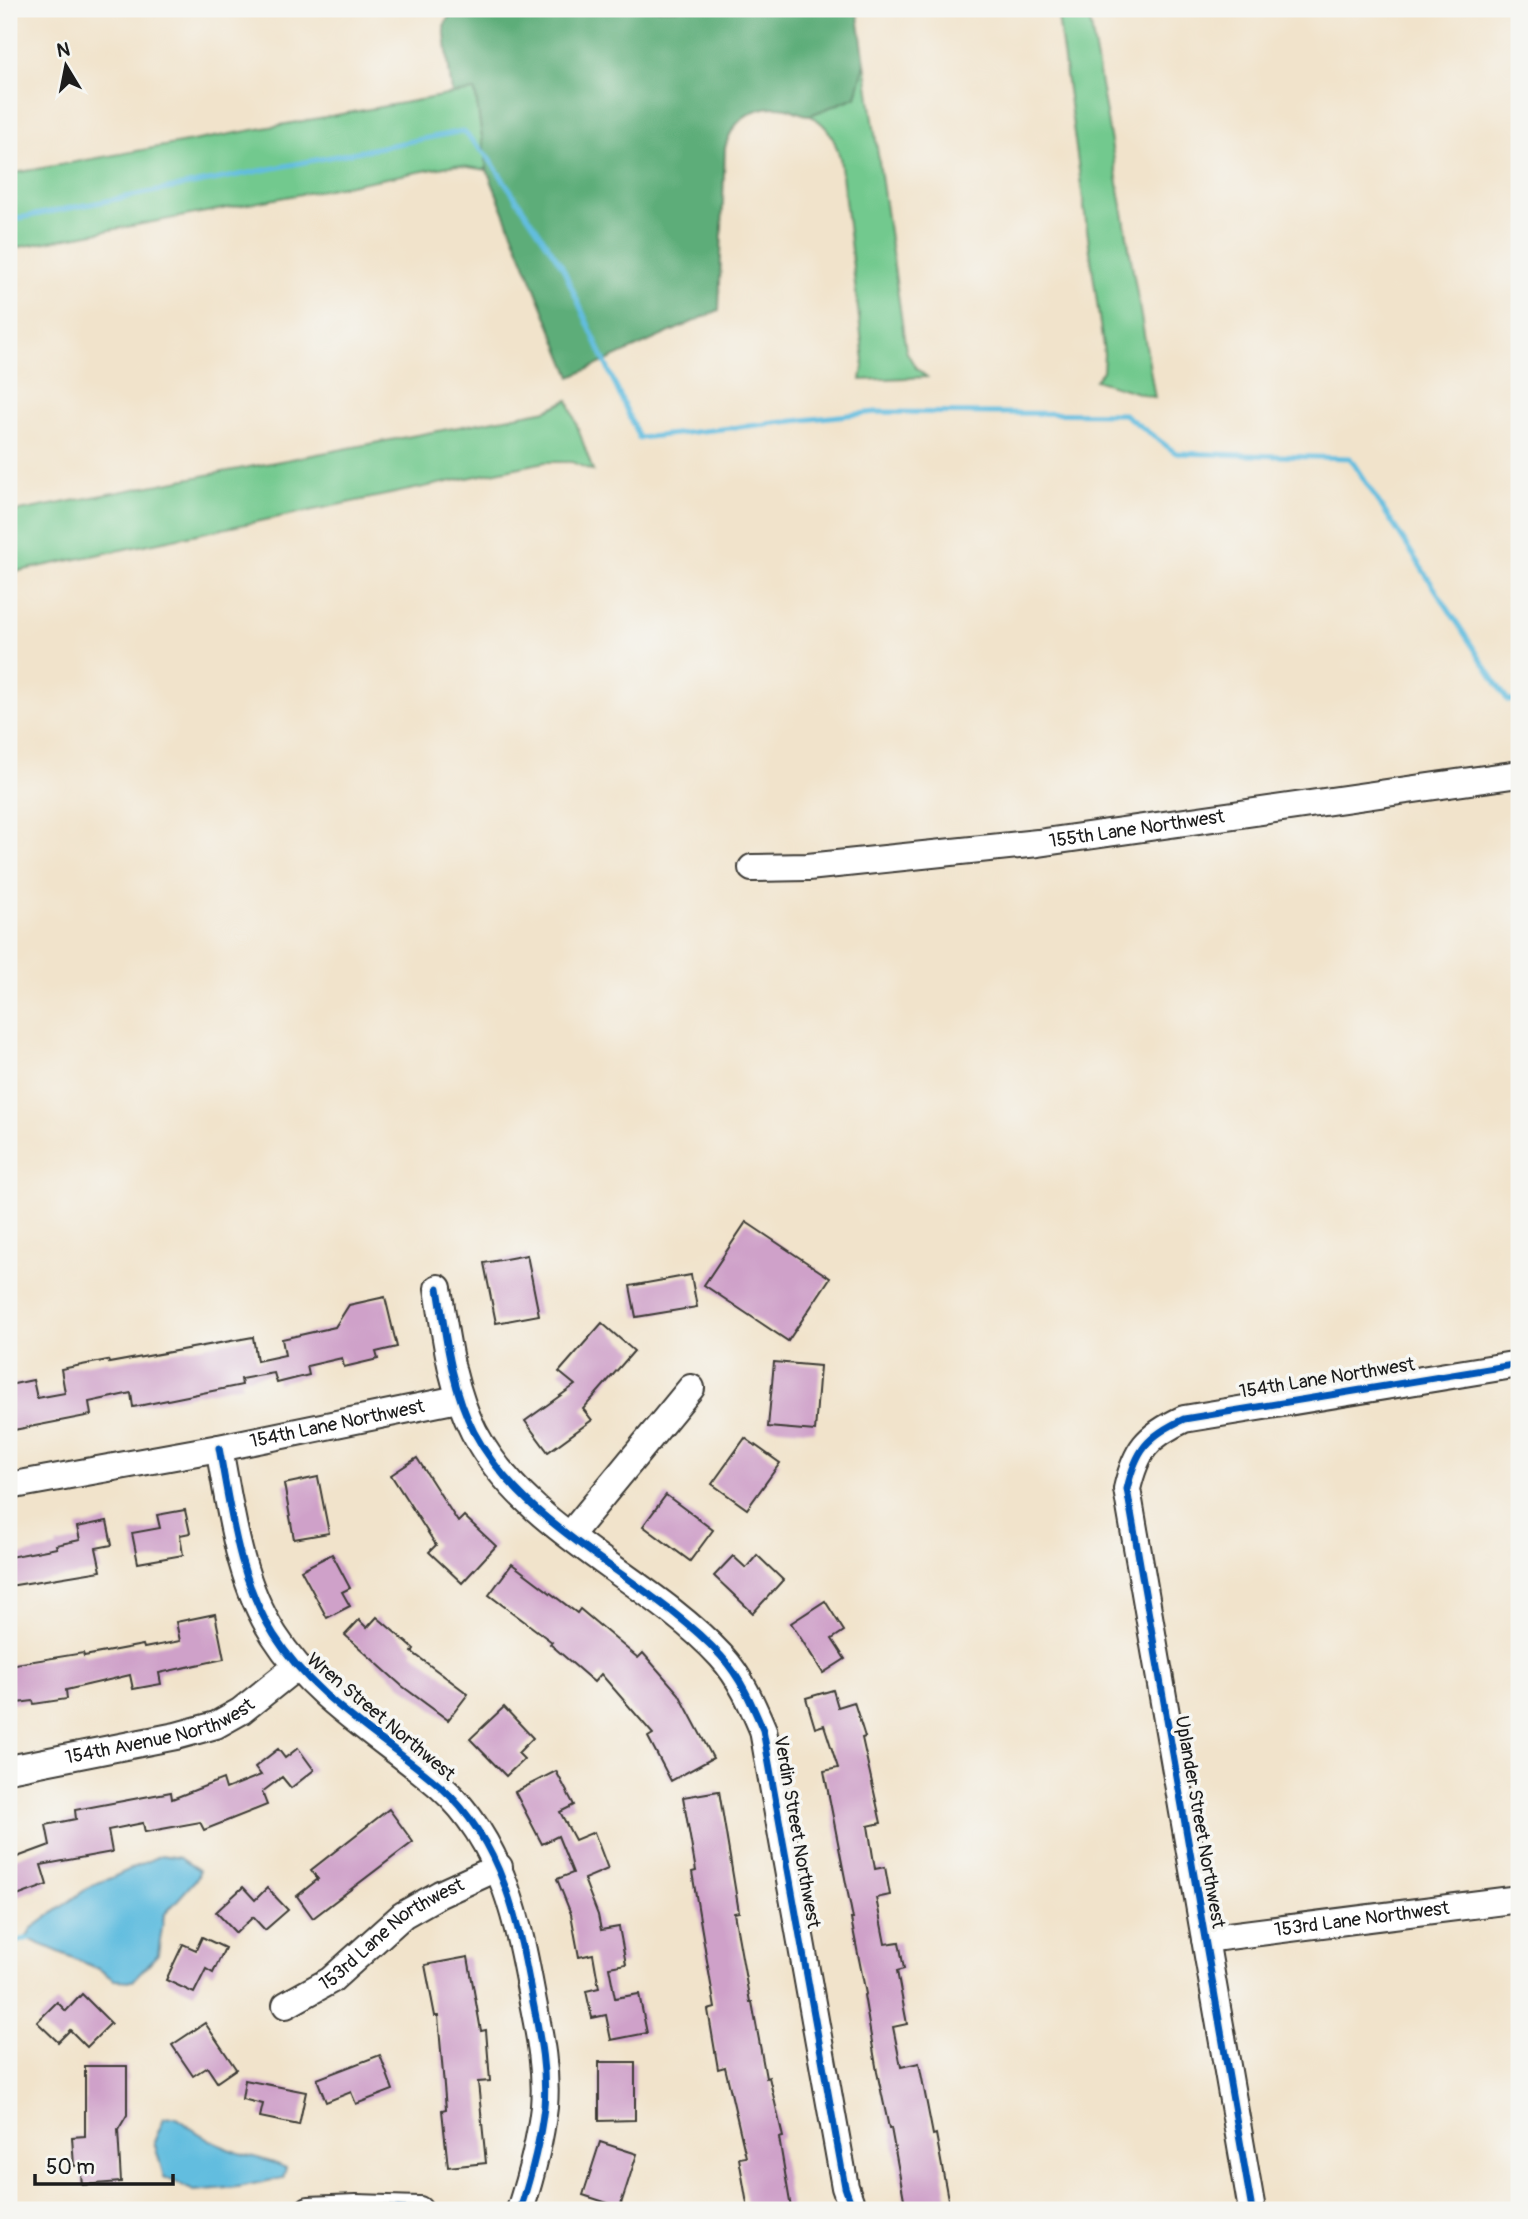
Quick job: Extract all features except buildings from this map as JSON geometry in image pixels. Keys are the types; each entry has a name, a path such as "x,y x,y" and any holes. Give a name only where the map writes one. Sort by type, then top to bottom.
{"street":[{"name":"155th Lane Northwest","path":"752,868 808,867 1038,843 1519,774"},
{"name":"Verdin Street Northwest","path":"438,1288 458,1399 475,1434 495,1464 520,1493 570,1535 655,1597 693,1629 723,1658 745,1688 763,1730 845,2187 853,2210"},
{"name":"154th Lane Northwest","path":"1147,1443 1159,1431 1184,1419 1519,1364"},
{"path":"570,1535 691,1388"},
{"name":"154th Lane Northwest","path":"9,1486 219,1448 458,1399"},
{"name":"Uplander Street Northwest","path":"1147,1443 1133,1465 1127,1489 1252,2210"},
{"name":"Wren Street Northwest","path":"219,1448 245,1574 273,1634 296,1667 328,1698 443,1788 469,1817 499,1867 514,1906 543,2053 544,2106 533,2170 520,2210"},
{"name":"154th Avenue Northwest","path":"9,1769 176,1736 216,1725 242,1711 296,1667"},
{"name":"153rd Lane Northwest","path":"286,2005 331,1980 403,1915 440,1894 499,1867"},
{"name":"153rd Lane Northwest","path":"1205,1939 1519,1899"},
{"path":"309,2210 419,2210"}],"green space":[{"path":"453,9 857,9 865,63 856,97 809,115 787,108 765,108 747,115 734,128 725,148 719,310 571,377 487,170 475,91 452,94 444,26"},
{"path":"1057,9 1088,9 1155,398 1095,380 1103,371 1104,354"},
{"path":"865,63 906,351 916,368 927,377 861,380 864,360 840,158 830,133 809,115 855,97"},
{"path":"475,90 487,170 455,165 9,249 9,174"},
{"path":"568,400 593,471 572,462 545,462 9,573 9,513 547,410"}],"water":[{"path":"161,1855 180,1858 199,1870 198,1877 164,1915 158,1954 133,1981 114,1980 99,1969 26,1938 31,1929 92,1885"},
{"path":"175,2117 228,2149 286,2168 283,2178 238,2187 194,2191 164,2177 154,2142 164,2118"}],"waterway":[{"path":"9,220 463,131 488,157 562,266 639,438 876,412 1124,414 1176,453 1350,458 1508,701 1519,700"},
{"path":"9,1944 32,1937"}],"cycle path":[{"path":"438,1288 450,1362 460,1398 474,1432 497,1467 524,1498 555,1525 691,1627 728,1664 755,1711 763,1730 845,2187 853,2210"},
{"path":"1252,2210 1127,1489 1134,1464 1152,1438 1184,1419 1519,1364"},
{"path":"219,1448 244,1568 274,1635 291,1658 330,1699 441,1787 462,1809 480,1833 505,1886 528,1973 545,2080 540,2133 520,2210"},
{"path":"309,2210 419,2210"}]}
